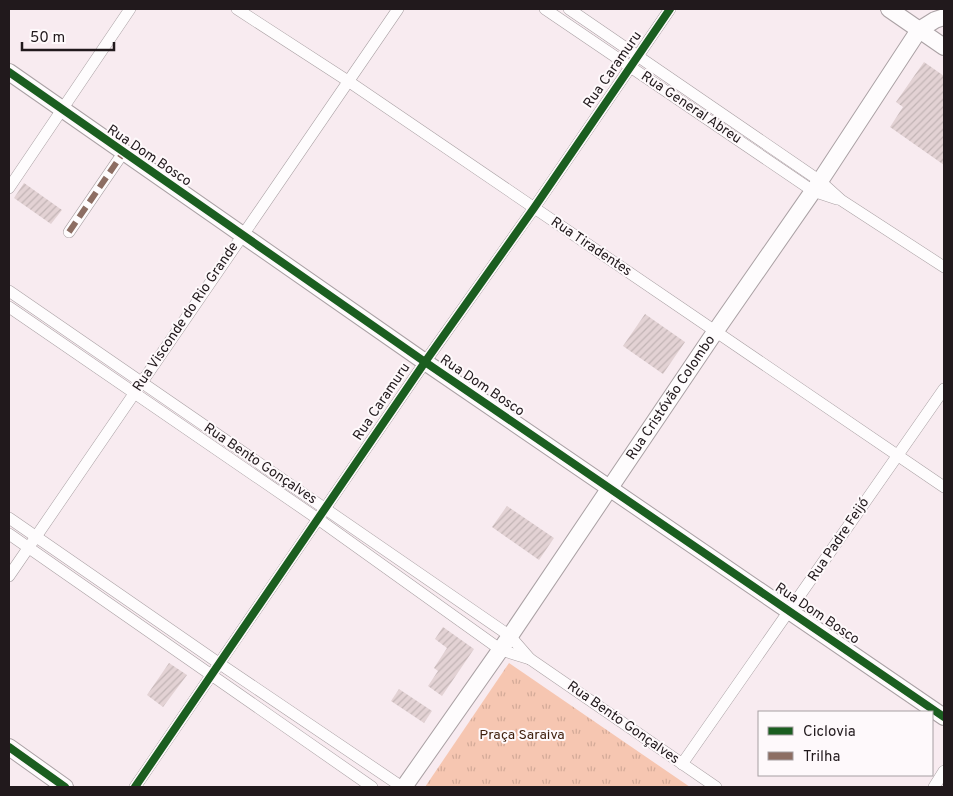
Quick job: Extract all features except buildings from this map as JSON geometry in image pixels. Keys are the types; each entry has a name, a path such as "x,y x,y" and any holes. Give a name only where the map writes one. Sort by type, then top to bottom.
{"street":[{"path":"9,188 130,9"},
{"name":"Rua Tiradentes","path":"237,9 348,81 944,487"},
{"name":"Rua Visconde do Rio Grande","path":"9,576 398,9"},
{"name":"Rua General Abreu","path":"544,9 630,67 944,267"},
{"name":"Rua General Abreu","path":"569,9 816,186"},
{"name":"Rua Caramuru","path":"135,787 425,362 534,208 670,9"},
{"path":"889,9 944,47"},
{"path":"919,30 935,20 944,18"},
{"name":"Rua Cristóvão Colombo","path":"403,787 501,650 715,332 816,186 919,30"},
{"name":"Rua Dom Bosco","path":"9,72 62,111 425,362 944,717"},
{"path":"69,232 123,153"},
{"path":"9,307 13,294"},
{"name":"Rua Bento Gonçalves","path":"13,294 510,636 530,659 716,787"},
{"name":"Rua Bento Gonçalves","path":"9,307 318,519 501,650 530,659"},
{"name":"Rua Padre Feijó","path":"682,764 944,389"},
{"path":"196,436 202,425"},
{"path":"9,518 220,664 403,787"},
{"path":"9,534 372,787"},
{"path":"143,626 150,615"},
{"path":"266,713 275,700"},
{"path":"9,747 65,787"},
{"path":"934,787 944,771"}],"green space":[{"name":"Praça Saraiva","path":"509,663 690,787 425,787"}],"marked path":[{"path":"69,232 123,153"}],"cycle path":[{"path":"135,787 425,362 534,208 670,9"},
{"path":"9,72 425,362 944,717"},
{"path":"9,747 65,787"}]}
